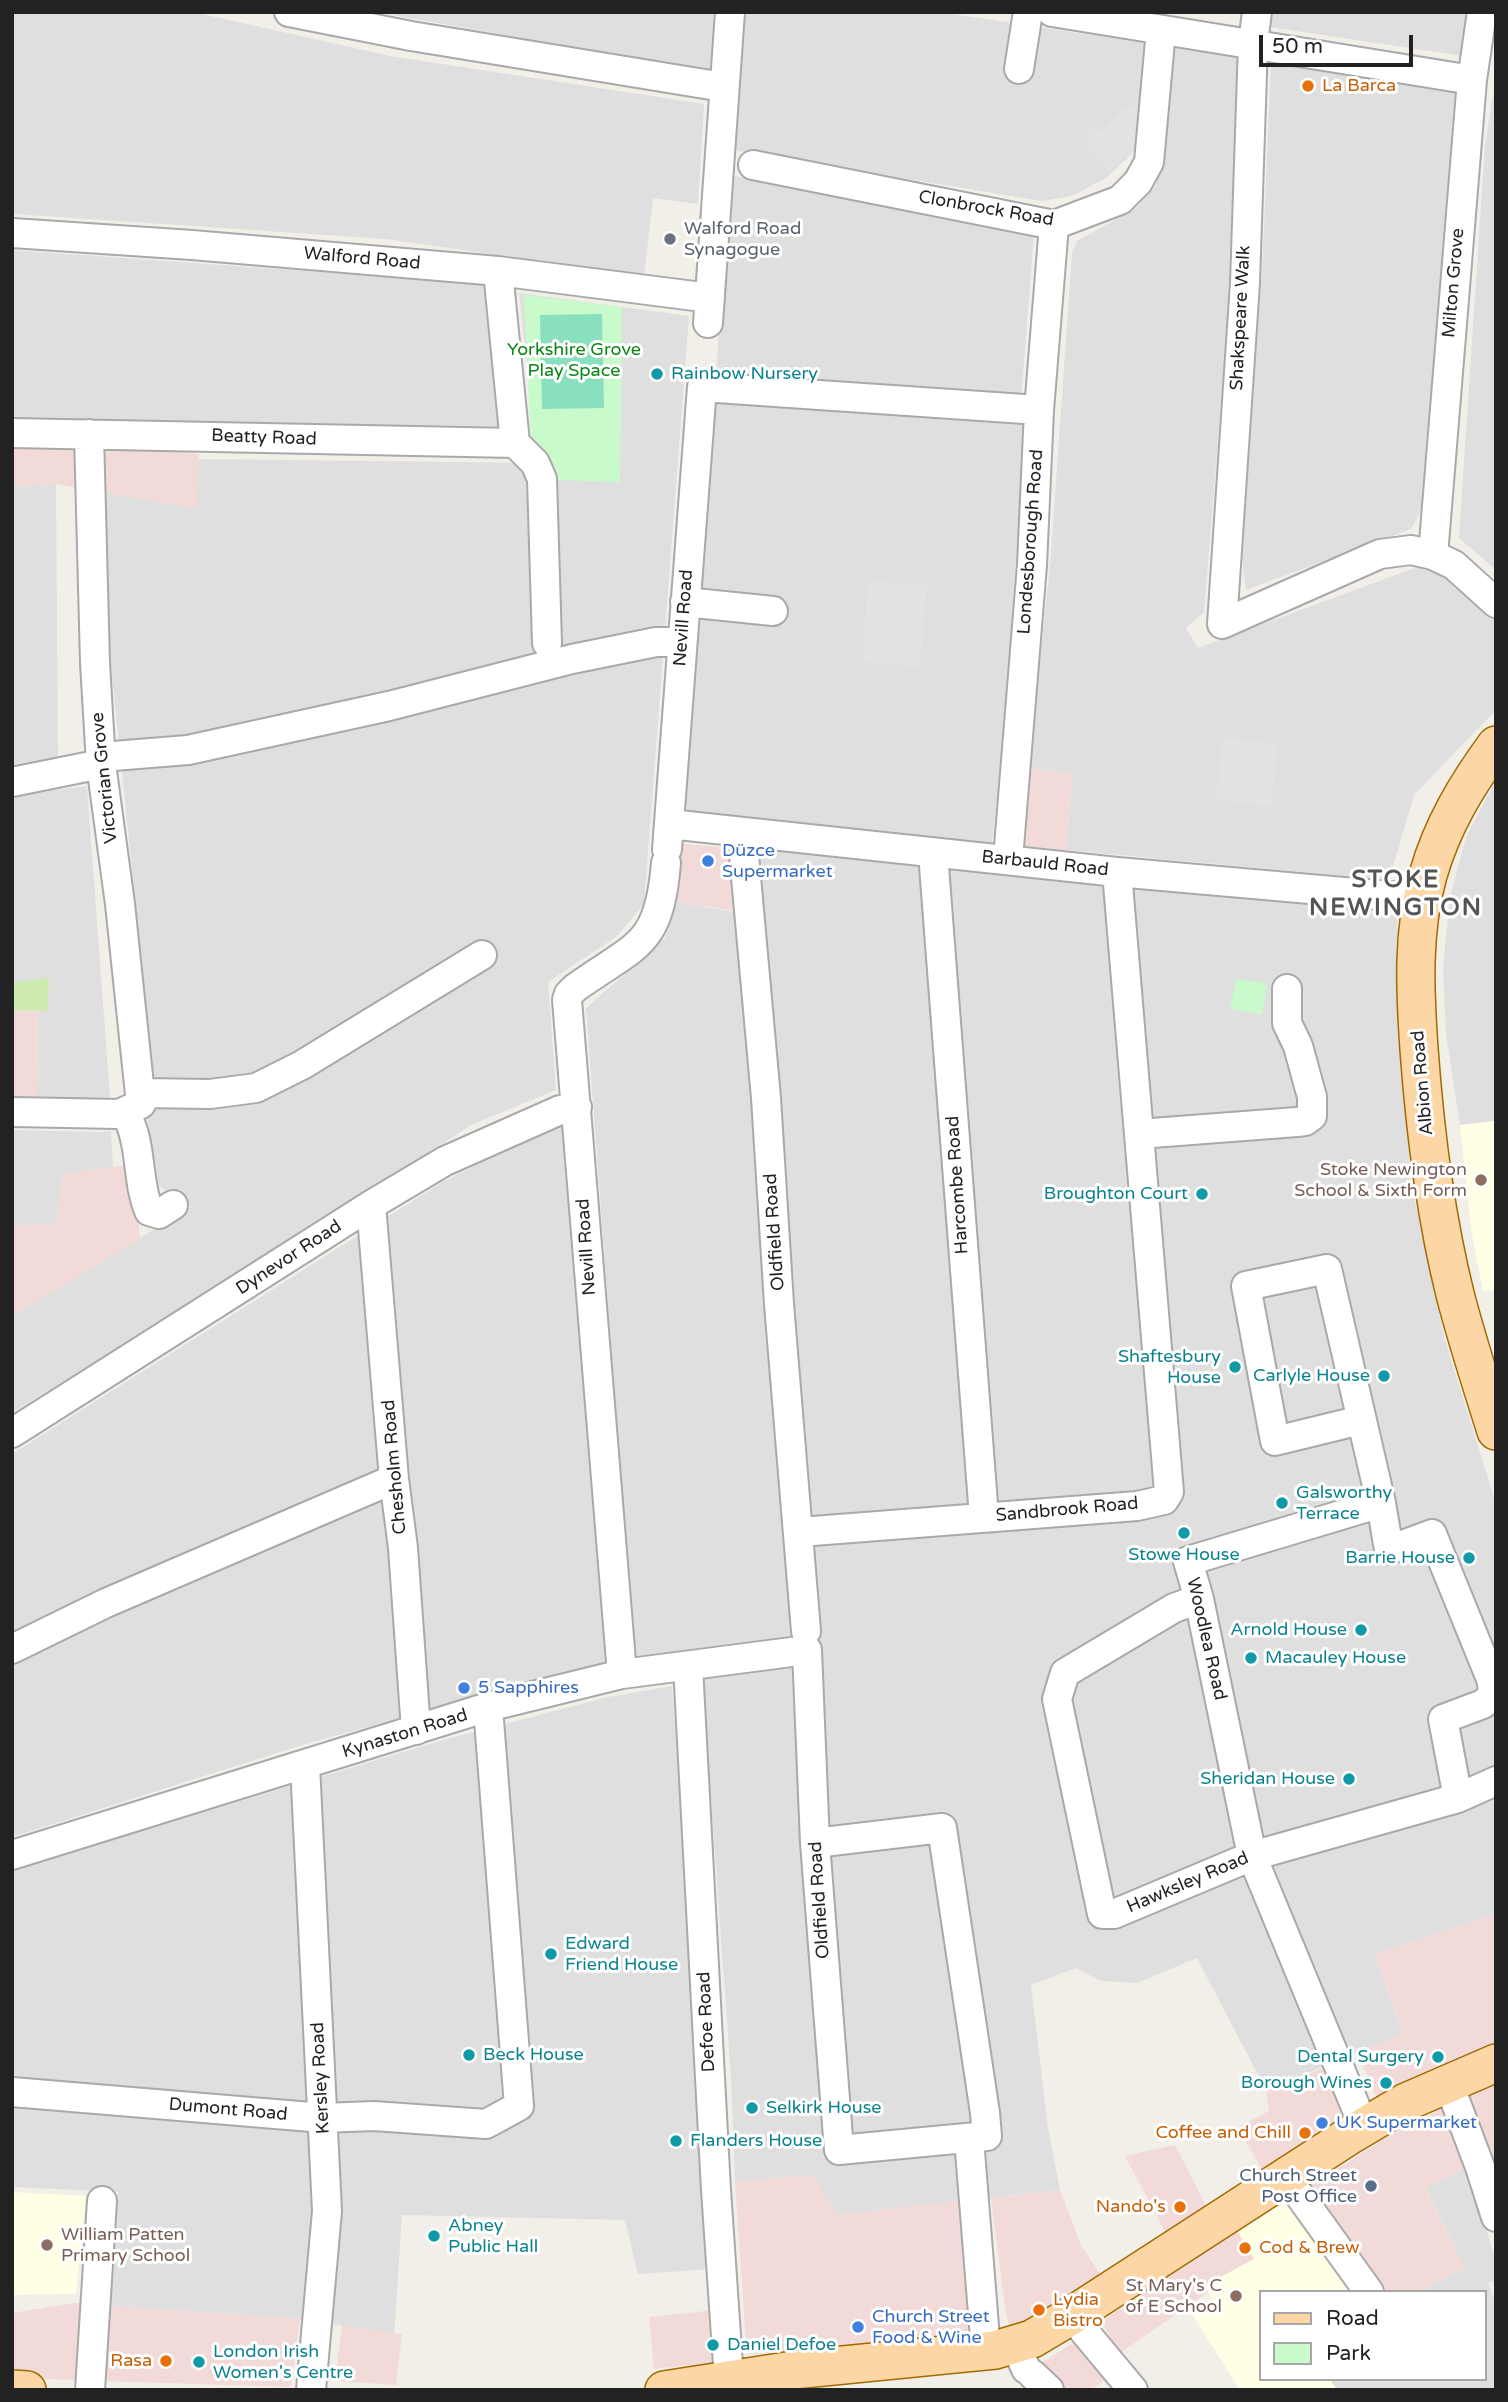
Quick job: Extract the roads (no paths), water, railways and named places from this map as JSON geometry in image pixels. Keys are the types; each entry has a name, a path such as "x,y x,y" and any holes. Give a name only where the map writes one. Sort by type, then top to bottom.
{"main road":[{"name":"Albion Road","path":"1496,745 1467,785 1448,818 1427,877 1416,959 1416,1000 1424,1114 1442,1235 1455,1292 1496,1432"},
{"path":"667,2390 729,2379 795,2380 1022,2366 1074,2314 1364,2127 1406,2102 1496,2063"},
{"path":"12,2389 27,2390"}],"street":[{"path":"289,12 411,36 723,87 730,12"},
{"path":"1019,69 1028,12"},
{"path":"1052,12 1472,80"},
{"name":"Shakspeare Walk","path":"1257,12 1252,43 1244,283 1222,624 1380,554 1410,550 1433,555"},
{"name":"Milton Grove","path":"1433,555 1472,80 1482,12"},
{"name":"Clonbrock Road","path":"754,166 1054,225 1120,200 1138,182 1149,162 1161,30"},
{"name":"Walford Road","path":"12,233 498,271 709,310 723,87"},
{"name":"Londesborough Road","path":"1008,859 1032,565 1054,225"},
{"path":"498,271 515,443 535,463 542,480 547,643"},
{"name":"Nevill Road","path":"622,1674 569,994 629,954 642,942 653,926 661,906 702,387 1040,410"},
{"name":"Beatty Road","path":"12,433 515,443"},
{"name":"Victorian Grove","path":"89,433 95,663 101,760 135,1134 149,1212 159,1214 173,1205"},
{"path":"1433,555 1454,565 1496,603"},
{"path":"685,603 773,611"},
{"path":"12,782 101,760 188,750 389,706 572,659 656,642 682,642"},
{"name":"Barbauld Road","path":"667,845 742,832 1116,872 1423,899"},
{"name":"Oldfield Road","path":"742,832 765,1098 779,1304 800,1532 815,1843 839,2150 969,2139"},
{"name":"Harcombe Road","path":"933,853 984,1517"},
{"name":"Sandbrook Road","path":"800,1532 1137,1506 1164,1500 1170,1492 1116,872"},
{"path":"12,1112 133,1103 256,1087 323,1053 482,955"},
{"path":"1139,1134 1297,1122 1312,1116 1312,1097 1298,1046 1287,1023 1287,989"},
{"name":"Dynevor Road","path":"12,1433 371,1205 445,1161 560,1110 577,1107"},
{"name":"Chesholm Road","path":"371,1205 416,1730"},
{"path":"1361,1420 1275,1441 1246,1286 1327,1269 1381,1503 1389,1550 1432,1534 1491,1679 1493,1694 1483,1704 1443,1719 1458,1797"},
{"path":"12,1649 106,1603 394,1479"},
{"name":"Woodlea Road","path":"1364,2127 1252,1856 1199,1599 1188,1561 1381,1503"},
{"name":"Hawksley Road","path":"1199,1599 1174,1608 1065,1673 1057,1699 1102,1914 1114,1914 1252,1856 1458,1797 1496,1781"},
{"name":"Kynaston Road","path":"12,1855 488,1707 622,1674 688,1666 807,1641"},
{"name":"Defoe Road","path":"688,1666 716,2190 729,2379"},
{"name":"Dumont Road","path":"12,2092 323,2118 374,2116 485,2124 519,2106 488,1707"},
{"name":"Kersley Road","path":"305,1765 327,2211 311,2390"},
{"path":"815,1843 942,1828 987,2136 969,2139 1022,2366"},
{"path":"1448,2082 1496,2217"},
{"path":"1287,2178 1368,2290"},
{"path":"90,2390 102,2201"},
{"path":"1074,2314 1083,2330 1133,2390"}],"place":[{"name":"La Barca","path":"1308,86"},
{"name":"Walford Road Synagogue","path":"670,239"},
{"name":"Rainbow Nursery","path":"657,374"},
{"name":"Düzce Supermarket","path":"708,861"},
{"name":"Stoke Newington School & Sixth Form","path":"1481,1180"},
{"name":"Broughton Court","path":"1202,1194"},
{"name":"Shaftesbury House","path":"1235,1367"},
{"name":"Carlyle House","path":"1384,1376"},
{"name":"Galsworthy Terrace","path":"1282,1503"},
{"name":"Stowe House","path":"1184,1533"},
{"name":"Barrie House","path":"1469,1558"},
{"name":"Arnold House","path":"1361,1630"},
{"name":"Macauley House","path":"1251,1658"},
{"name":"5 Sapphires","path":"464,1688"},
{"name":"Sheridan House","path":"1349,1779"},
{"name":"Edward Friend House","path":"551,1954"},
{"name":"Beck House","path":"469,2055"},
{"name":"Dental Surgery","path":"1438,2057"},
{"name":"Borough Wines","path":"1386,2083"},
{"name":"Selkirk House","path":"752,2108"},
{"name":"UK Supermarket","path":"1322,2123"},
{"name":"Coffee and Chill","path":"1305,2133"},
{"name":"Flanders House","path":"676,2141"},
{"name":"Church Street Post Office","path":"1371,2186"},
{"name":"Nando's","path":"1180,2207"},
{"name":"Abney Public Hall","path":"434,2236"},
{"name":"William Patten Primary School","path":"47,2245"},
{"name":"Cod & Brew","path":"1245,2248"},
{"name":"St Mary's C of E School","path":"1236,2296"},
{"name":"Lydia Bistro","path":"1039,2310"},
{"name":"Church Street Food & Wine","path":"858,2327"},
{"name":"Daniel Defoe","path":"713,2345"},
{"name":"Rasa","path":"166,2361"},
{"name":"London Irish Women's Centre","path":"199,2362"}],"district":[{"name":"STOKE NEWINGTON","path":"1396,895"}],"park label":[{"name":"Yorkshire Grove Play Space","path":"574,360"}]}
